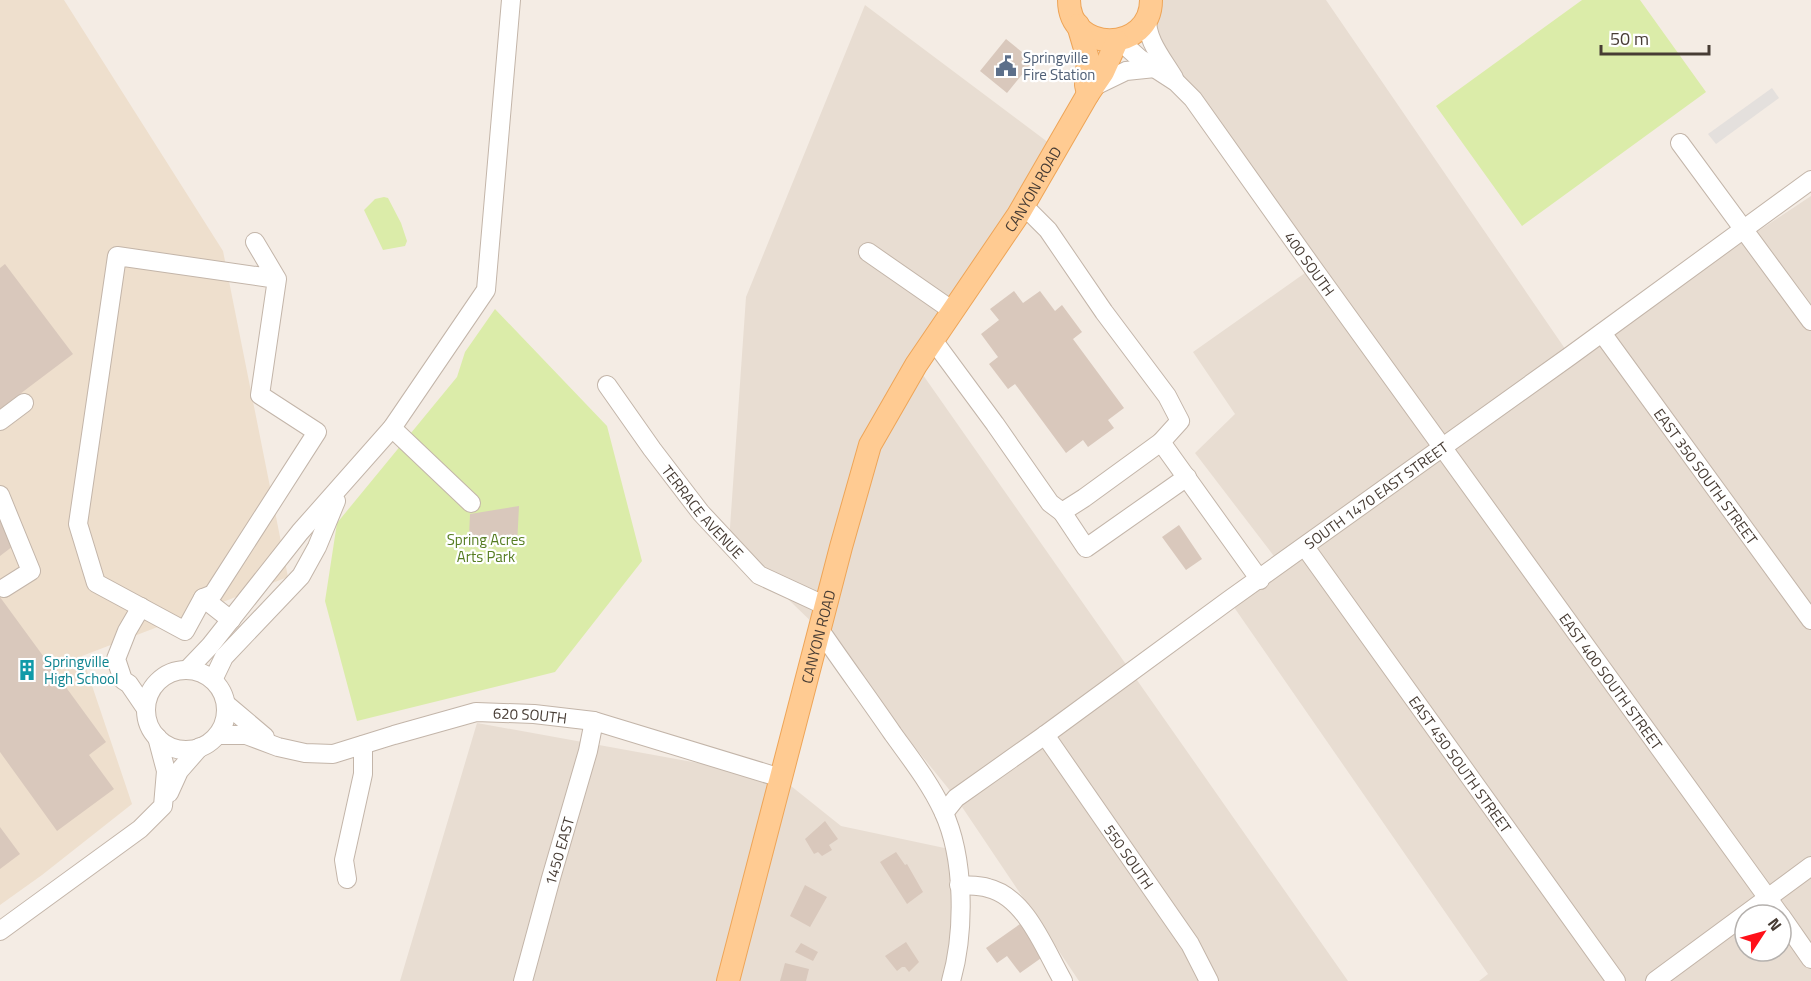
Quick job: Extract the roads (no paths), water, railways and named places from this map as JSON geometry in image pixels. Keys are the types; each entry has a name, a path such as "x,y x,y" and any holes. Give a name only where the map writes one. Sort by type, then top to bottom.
{"main road":[{"path":"1070,0 1072,15 1078,25 1085,33 1095,38 1118,40 1136,31 1150,7"},
{"path":"1078,25 1088,59 1086,85 1091,90"},
{"name":"CANYON ROAD","path":"728,981 870,445 916,365 1023,206 1103,72 1118,40"}],"street":[{"path":"188,669 210,646 300,532 392,428 486,290 511,0"},
{"name":"400 SOUTH","path":"1150,7 1147,28 1151,40 1176,82"},
{"name":"400 SOUTH","path":"1118,40 1139,58 1176,82 1193,99 1312,268 1443,447"},
{"path":"1091,90 1126,70 1155,68"},
{"path":"1680,143 1811,321"},
{"name":"SOUTH 1470 EAST STREET","path":"944,813 956,798 1811,180"},
{"path":"1023,206 1048,230 1104,312 1167,396 1180,420 1161,442 1062,512"},
{"path":"255,242 277,279 260,395 317,432 213,594 203,598 185,631 96,583 78,524 117,255 277,279"},
{"path":"868,252 953,311"},
{"name":"EAST 350 SOUTH STREET","path":"1602,333 1811,620"},
{"path":"933,340 1050,503 1062,512 1086,548 1186,477"},
{"name":"TERRACE AVENUE","path":"607,385 701,513 759,575 826,606"},
{"path":"0,421 24,403"},
{"path":"392,428 471,503"},
{"path":"1161,442 1260,579"},
{"name":"EAST 400 SOUTH STREET","path":"1443,447 1771,903"},
{"path":"146,709 148,697 154,686 163,677 175,671 188,669 213,680 224,657 301,576 317,547 341,488"},
{"path":"0,495 31,571 4,588"},
{"name":"EAST 450 SOUTH STREET","path":"1305,547 1616,981"},
{"path":"203,598 231,620"},
{"path":"141,607 116,659 123,680 129,684 146,709 151,729 157,737 177,749 189,750 200,747"},
{"path":"820,630 928,783 944,813 954,850 961,903 960,939 951,981"},
{"name":"620 SOUTH","path":"213,680 222,691 226,704 278,747"},
{"path":"129,684 154,686"},
{"path":"0,931 140,829 163,806 179,771 200,747 218,735 223,725 226,704"},
{"name":"620 SOUTH","path":"218,735 246,735 278,747 305,753 333,754 476,712 534,714 594,721 781,778"},
{"name":"1450 EAST","path":"523,981 588,751 594,721"},
{"name":"550 SOUTH","path":"1045,735 1190,944 1209,981"},
{"path":"157,737 166,771 163,806"},
{"path":"347,879 344,860 363,774 363,745"},
{"path":"1654,981 1811,866"},
{"path":"959,885 989,888 1024,911 1063,981"},
{"name":"EAST 400 SOUTH STREET","path":"1793,934 1811,958"}],"place":[{"name":"Springville Fire Station","path":"1006,66"},
{"name":"Springville High School","path":"27,670"}],"park label":[{"name":"Spring Acres Arts Park","path":"486,548"}]}
